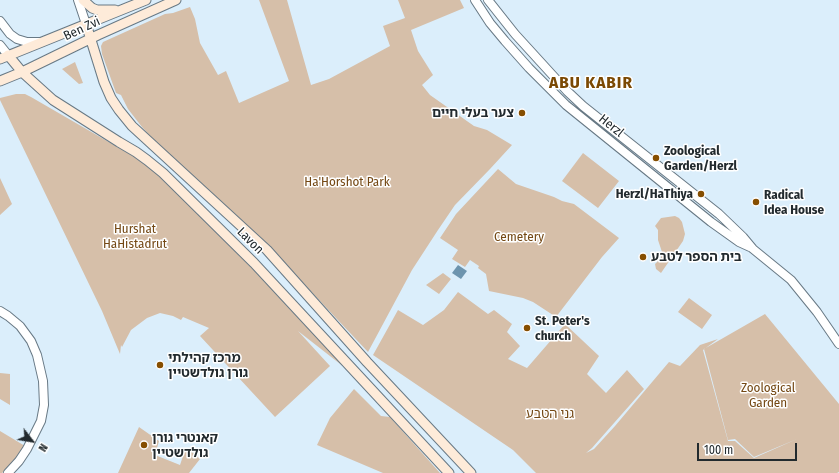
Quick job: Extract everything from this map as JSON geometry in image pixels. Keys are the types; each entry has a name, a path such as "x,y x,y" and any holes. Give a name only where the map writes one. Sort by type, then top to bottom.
{"main road":[{"path":"83,0 92,8 97,10 124,10"},
{"name":"Ben Zvi","path":"4,57 146,0"},
{"name":"Ben Zvi","path":"0,81 176,0"},
{"name":"Lavon","path":"86,24 104,82 111,98 132,126 266,250 471,473"},
{"name":"Lavon","path":"4,57 53,100 136,152 163,173 254,263 449,473"}],"street":[{"path":"78,0 86,24"},
{"name":"Herzl","path":"475,0 505,42 566,105 711,222 739,242 752,249 791,280 817,312 839,344"},
{"name":"Herzl","path":"488,0 515,34 566,91 718,214 743,237 752,249"},
{"path":"0,21 10,34 17,39 27,42 42,42"},
{"path":"0,45 4,57"},
{"path":"554,92 566,91"},
{"path":"566,105 582,104"},
{"path":"0,311 20,326 30,341 37,355 43,381 44,405 41,421 27,449 8,473"}],"green space":[{"name":"Ha'Horshot Park","path":"259,0 287,0 311,85 329,79 390,46 383,26 405,18 398,0 460,0 464,8 411,30 418,51 433,75 422,85 430,95 474,126 487,130 512,145 455,205 412,270 368,352 269,247 142,127 128,109 121,95 116,93 102,54 101,46 103,42 165,14 190,7 195,19 200,43 218,75 226,71 239,103 289,81"},
{"path":"75,62 83,83 79,84 62,69"},
{"name":"Hurshat HaHistadrut","path":"16,94 25,94 31,97 139,158 149,166 234,247 344,367 298,331 330,366 275,417 200,336 209,328 183,317 181,320 173,316 160,313 147,318 131,330 122,347 121,345 120,354 102,311 0,100 0,98"},
{"path":"583,153 619,181 598,208 562,181"},
{"name":"Cemetery","path":"498,169 516,184 574,204 619,238 602,257 556,317 533,302 523,298 489,291 486,274 478,268 479,266 470,260 465,267 452,259 458,250 440,238 456,214"},
{"path":"0,178 12,204 0,215"},
{"path":"675,216 682,222 685,234 683,241 661,273 656,269 655,264 661,259 662,252 658,240 658,230 655,226 661,218"},
{"path":"443,273 451,279 439,294 426,285"},
{"path":"458,292 488,314 494,310 512,324 507,332 520,346 508,359 527,368 565,324 599,356 587,374 606,393 627,370 644,389 586,453 594,449 615,426 669,362 680,366 700,345 718,339 706,348 765,314 839,404 839,472 536,473 513,450 373,355 398,310 423,325 444,310","holes":["704,349 728,440 735,439 754,457 797,439 754,458 735,441 728,441 703,350"]},
{"path":"689,298 712,315 702,329 678,312"},
{"path":"0,373 10,374 10,405 0,399"},
{"path":"354,389 381,416 390,417 440,473 383,473 317,445 330,418"},
{"name":"קאנטרי גורן גולדשטיין","path":"139,427 159,441 155,455 180,465 185,450 194,453 200,459 189,473 118,473"},
{"path":"0,431 25,446 17,459 2,473 0,473"}],"water":[{"path":"458,265 467,271 461,279 452,273"}],"place":[{"name":"צער בעלי חיים","path":"522,113"},
{"name":"Zoological Garden/Herzl","path":"656,158"},
{"name":"Herzl/HaThiya","path":"701,194"},
{"name":"Radical Idea House","path":"756,202"},
{"name":"בית הספר לטבע","path":"643,257"},
{"name":"St. Peter's church","path":"527,328"},
{"name":"מרכז קהילתי גורן גולדשטיין","path":"160,365"},
{"name":"קאנטרי גורן גולדשטיין","path":"144,445"}],"district":[{"name":"ABU KABIR","path":"591,83"}],"park label":[{"name":"Zoological Garden","path":"768,396"},
{"name":"גני הטבע","path":"550,414"}]}
